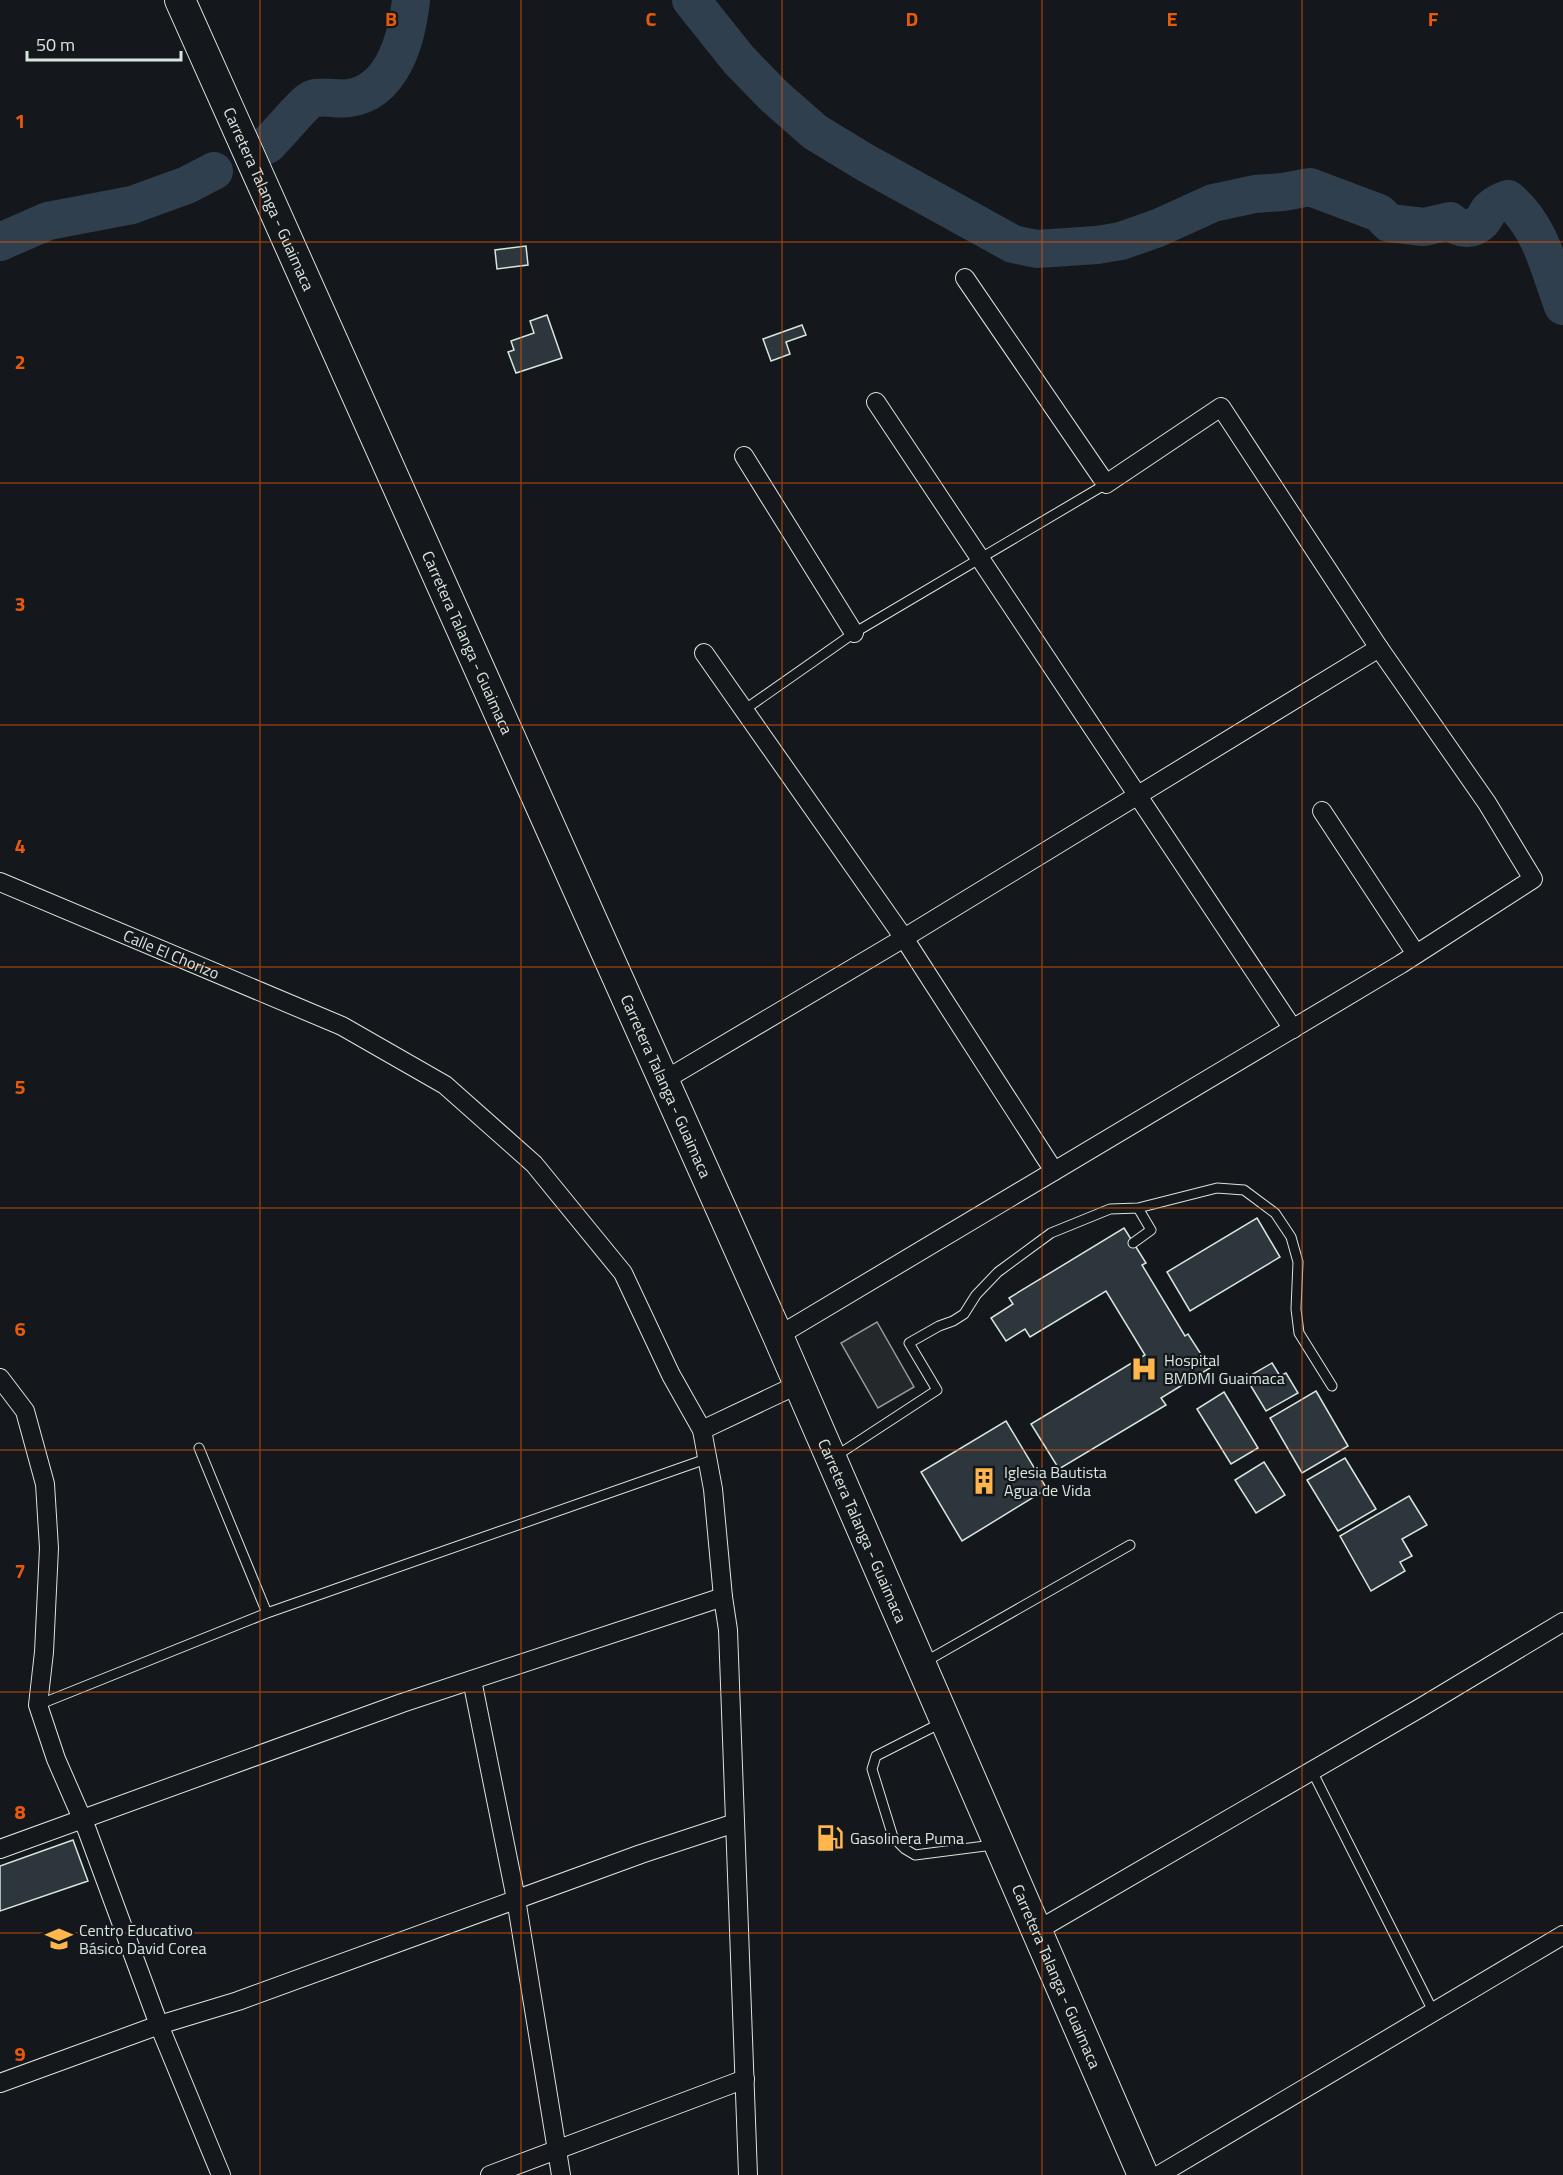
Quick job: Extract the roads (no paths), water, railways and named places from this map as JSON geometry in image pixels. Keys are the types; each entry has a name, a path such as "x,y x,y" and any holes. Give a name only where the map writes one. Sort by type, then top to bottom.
{"main road":[{"name":"Carretera Talanga - Guaimaca","path":"180,0 778,1336 1143,2175"}],"street":[{"path":"778,1336 1293,1029 1533,879 1487,802 1379,648 1221,407 1106,484 965,278"},
{"path":"876,402 1293,1029"},
{"path":"744,456 854,633"},
{"path":"663,1081 904,938 1379,648"},
{"path":"704,653 904,938 1054,1171"},
{"path":"1322,811 1416,954"},
{"name":"Calle El Chorizo","path":"0,882 342,1026 445,1085 534,1164 623,1273 671,1375 702,1430"},
{"path":"0,1378 25,1411 45,1484 49,1548 44,1652 38,1705 56,1759 83,1819 159,2025 221,2175"},
{"path":"748,2175 728,1630 713,1489 702,1430 799,1384"},
{"path":"0,1849 402,1703 723,1597"},
{"path":"1038,1930 1563,1622"},
{"path":"472,1680 516,1899 561,2175"},
{"path":"0,2083 159,2025 238,2001 516,1899 735,1823"},
{"path":"1159,2175 1563,1935"},
{"path":"490,2175 745,2079"}],"lane":[{"path":"744,710 854,633 1106,484"},
{"path":"832,1459 937,1390 909,1343 964,1314 976,1294 998,1272 1051,1233 1110,1209 1138,1208 1217,1188 1244,1190 1275,1213 1291,1237 1298,1262 1296,1309 1299,1333 1332,1386"},
{"path":"1133,1243 1151,1230 1138,1208"},
{"path":"199,1448 267,1613"},
{"path":"38,1705 267,1613 706,1459"},
{"path":"921,1664 1130,1545"},
{"path":"946,1720 876,1756 873,1761 872,1769 893,1837 904,1849 915,1855 1000,1844"},
{"path":"1312,1771 1434,2013"}],"waterway":[{"path":"267,145 308,101 321,97 349,98 364,94 377,86 395,61 401,46 411,0"},
{"path":"691,0 739,60 774,96 815,132 866,163 1013,244 1037,249 1121,241 1158,228 1213,203 1255,194 1310,187 1379,213 1389,223 1424,227 1450,221 1462,228 1470,228 1482,221 1490,209 1508,199 1529,222 1536,235 1563,306"},
{"path":"0,242 48,221 132,205 187,185 214,171"}],"place":[{"name":"Hospital BMDMI Guaimaca","path":"1144,1369"},
{"name":"Iglesia Bautista Agua de Vida","path":"984,1481"},
{"name":"Gasolinera Puma","path":"830,1838"},
{"name":"Centro Educativo Básico David Corea","path":"59,1939"}]}
